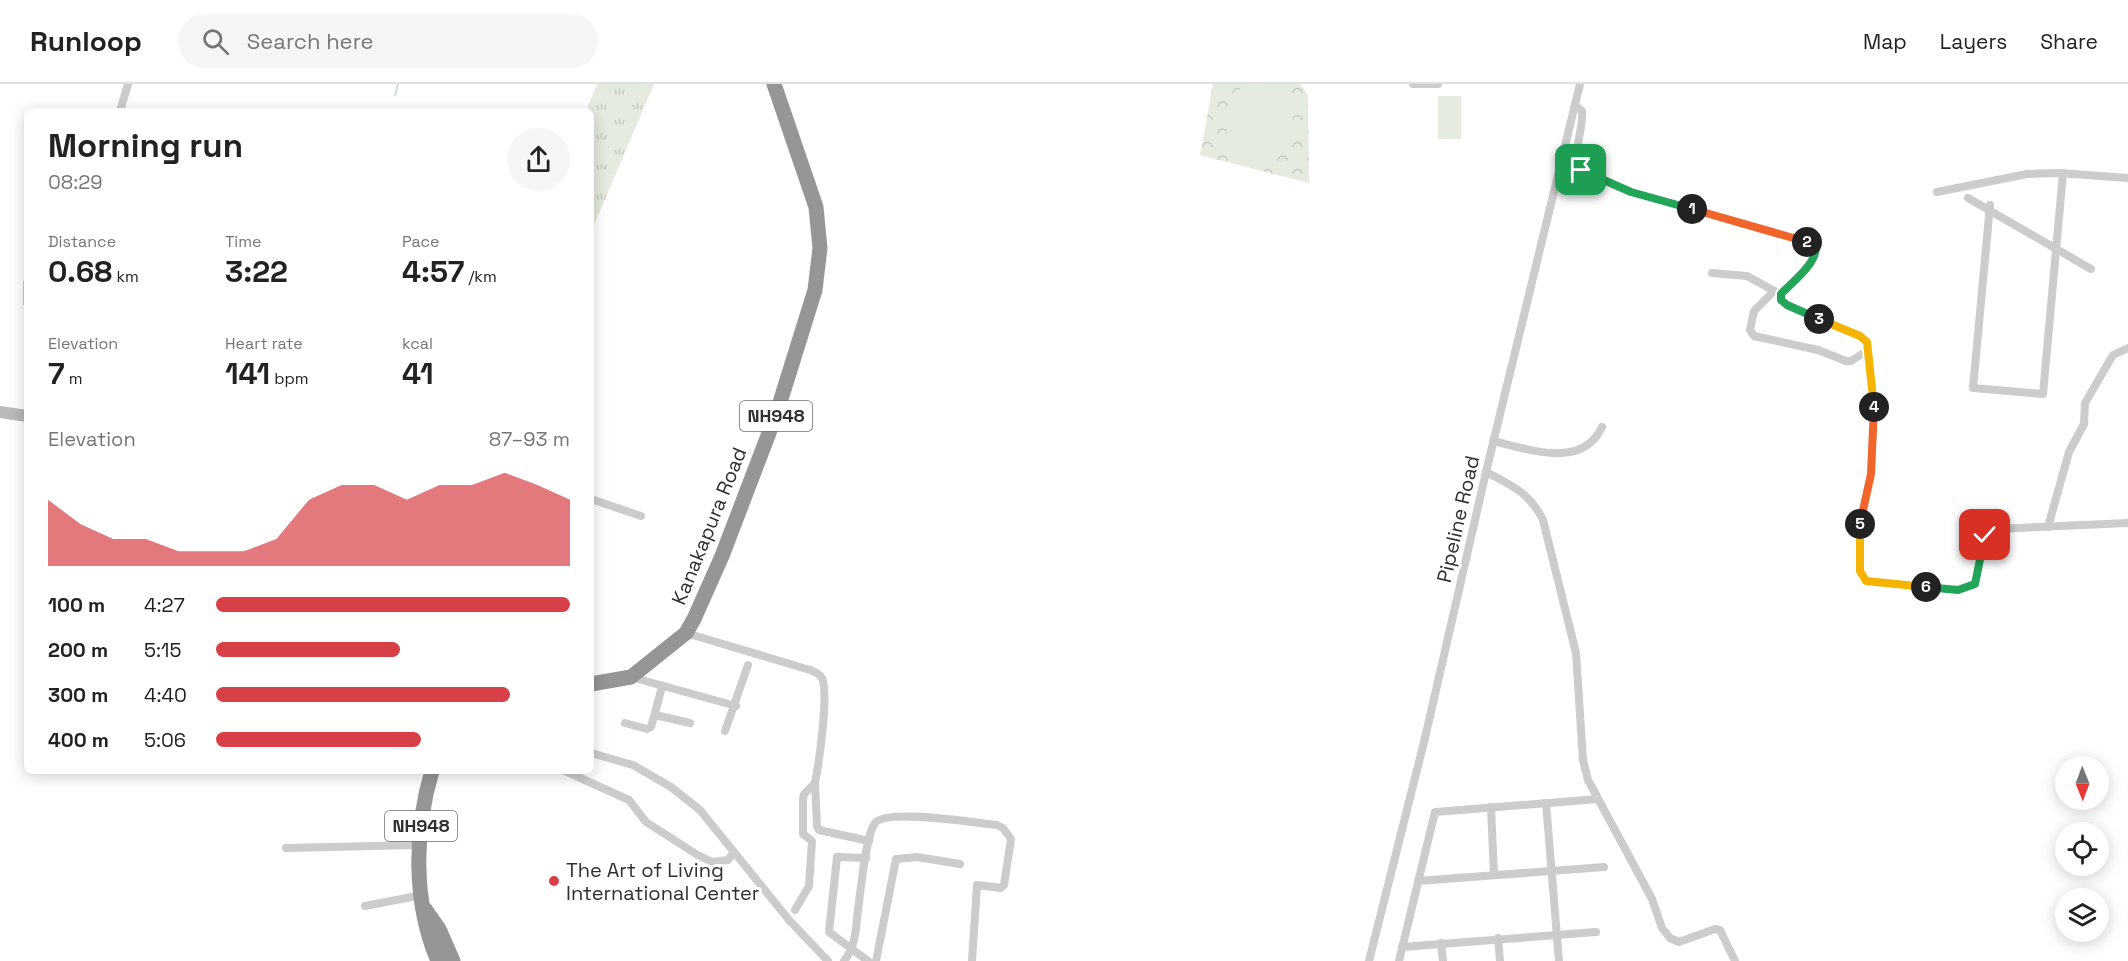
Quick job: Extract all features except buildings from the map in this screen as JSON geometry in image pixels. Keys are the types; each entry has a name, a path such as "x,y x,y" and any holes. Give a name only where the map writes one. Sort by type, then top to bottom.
{"highway":[{"name":"Kanakapura Road","path":"594,683 631,677 686,633 694,619 722,556 777,412 815,290 820,248 816,207 774,84"},
{"name":"NH948","path":"431,774 423,801 419,846 426,933 438,961"},
{"path":"422,901 439,929 453,961"}],"street":[{"path":"121,108 128,84"},
{"path":"1413,84 1438,84"},
{"name":"Pipeline Road","path":"1369,961 1425,738 1493,441 1580,84"},
{"path":"1575,105 1582,111 1584,123 1576,162 1581,170 1631,192 1804,240 1816,246 1810,263 1754,311 1750,330 1754,336 1818,350 1846,361 1851,361 1868,350"},
{"path":"1937,192 2027,174 2063,173 2128,178"},
{"path":"1990,208 1973,388 2043,394 2063,173"},
{"path":"1968,198 1990,208 2091,269"},
{"path":"1712,273 1747,276 1777,292 1787,305 1860,336 1867,342 1875,415 1871,474 1860,527 1860,571 1866,581 1958,590 1975,584 1985,535 1996,529 2128,523"},
{"path":"2048,527 2069,452 2084,424 2085,403 2113,355 2128,348"},
{"path":"0,412 24,416"},
{"path":"1493,441 1541,452 1572,452 1589,446 1602,426"},
{"path":"1486,472 1522,491 1536,505 1543,520 1576,652 1583,760 1588,780 1652,899 1662,928 1670,938 1679,942 1715,929 1720,930 1734,961"},
{"path":"594,500 641,516"},
{"path":"686,633 819,674 823,680 824,695 815,783 817,826 819,830 869,841"},
{"path":"725,731 736,706 748,665"},
{"path":"631,677 736,706"},
{"path":"625,723 647,729 651,727 662,687"},
{"path":"655,716 690,723"},
{"path":"594,754 633,765 671,787 699,810 789,920 828,961"},
{"path":"572,774 629,800 646,822 712,862 728,860 734,852"},
{"path":"795,910 809,886 812,841 803,834 802,800 804,794 815,783"},
{"path":"1399,961 1435,812 1598,799"},
{"path":"1546,803 1559,961"},
{"path":"1491,807 1494,874"},
{"path":"844,961 854,948 866,858 874,824 881,819 891,817 997,825 1007,832 1011,840 1004,885 1001,888 976,885 972,961"},
{"path":"286,848 378,844 419,846"},
{"path":"866,858 840,856 834,863 829,932 854,948 868,961"},
{"path":"876,961 896,859 917,857 960,864"},
{"path":"1418,881 1604,867"},
{"path":"365,906 422,901"},
{"path":"1402,946 1596,932"},
{"path":"1498,938 1500,961"},
{"path":"1441,943 1443,961"}],"green space":[{"path":"597,84 654,84 594,225 594,108 587,108"},
{"path":"1213,84 1300,84 1308,95 1309,183 1200,155"},
{"path":"1251,84 1268,87 1281,95 1289,106 1293,119 1293,133 1288,146 1280,156 1269,162 1254,163 1241,157 1232,146 1227,132 1225,117 1229,103 1237,91"},
{"path":"1438,96 1461,96 1461,139 1438,139"}],"waterway":[{"path":"395,95 398,84"}],"place":[{"name":"The Art of Living International Center","path":"554,881"}],"route":[{"path":"1581,170 1631,192 1804,240 1816,246 1810,263 1781,294 1781,300 1787,305 1844,331 1860,336 1867,342 1875,415 1871,474 1860,527 1860,571 1866,581 1876,584 1958,590 1975,584 1985,535"}]}
